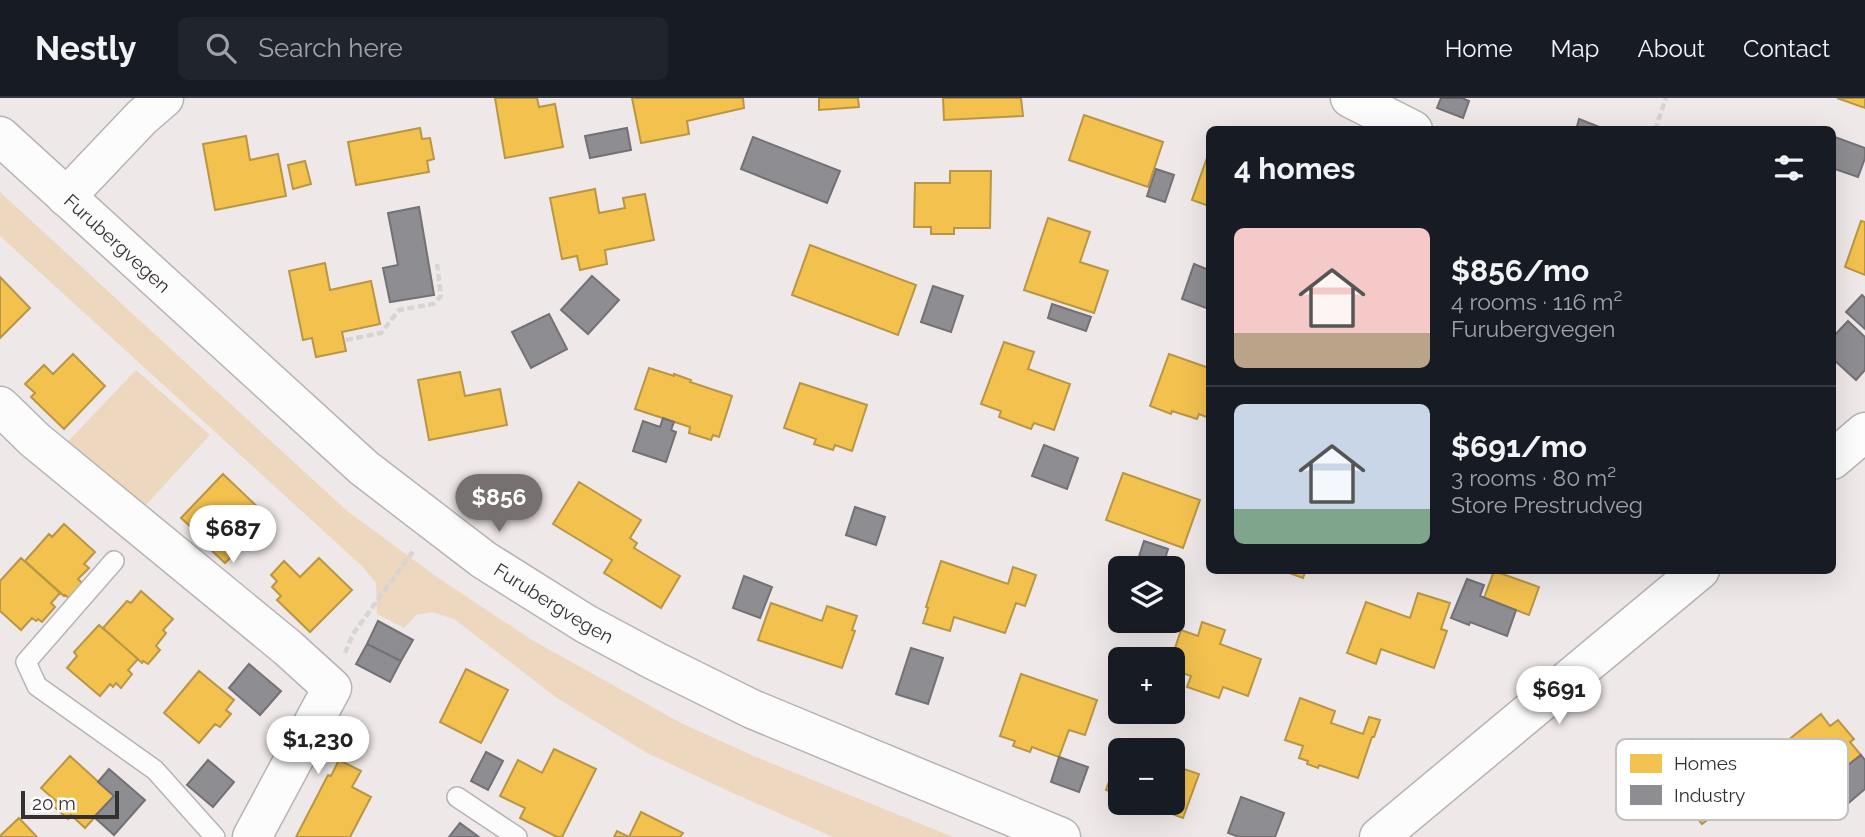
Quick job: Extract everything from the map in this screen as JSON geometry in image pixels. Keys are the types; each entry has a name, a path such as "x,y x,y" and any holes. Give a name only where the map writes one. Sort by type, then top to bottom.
{"street":[{"path":"66,197 142,117 164,98"},
{"path":"1350,98 1405,126"},
{"name":"Furubergvegen","path":"0,136 364,468 484,560 586,624 752,709 1061,837"},
{"path":"0,406 35,440 332,688 252,837"},
{"path":"1836,457 1865,432"},
{"path":"1379,837 1695,574"}],"lane":[{"path":"114,561 26,662 37,686 155,770 215,837"},
{"path":"457,797 517,837"}],"path":[{"path":"1656,126 1666,98"},
{"path":"346,340 381,333 399,310 433,303 441,296 437,264"},
{"path":"353,634 414,549"}],"shaded area":[{"path":"0,192 346,510 437,577 532,640 681,723 756,757 953,837 833,837 647,753 557,698 454,619 432,612 416,615 404,628 377,614 376,583 362,566 0,236"},
{"path":"136,370 210,435 136,516 58,452"}],"building: Homes":[{"path":"495,98 537,98 539,107 555,104 563,147 505,158"},
{"path":"632,98 743,98 744,108 687,121 689,134 641,143"},
{"path":"819,98 858,98 859,107 819,110"},
{"path":"943,98 1021,98 1023,116 944,120"},
{"path":"1837,98 1865,98 1865,108"},
{"path":"1084,115 1163,142 1148,187 1069,160"},
{"path":"420,128 422,139 430,138 434,159 427,161 429,172 356,185 348,142"},
{"path":"246,136 250,160 278,154 286,196 215,210 203,144"},
{"path":"1206,160 1206,205 1192,200"},
{"path":"305,161 311,184 293,189 288,165"},
{"path":"950,171 991,171 990,228 954,228 954,234 931,234 931,227 914,227 915,183 950,183"},
{"path":"595,189 599,213 625,208 623,198 645,194 654,240 605,250 607,264 580,270 577,256 562,259 550,198"},
{"path":"1048,218 1090,232 1080,262 1108,271 1094,313 1024,290"},
{"path":"1861,221 1865,222 1865,275 1845,267"},
{"path":"810,245 916,285 898,335 792,295"},
{"path":"325,263 330,290 371,281 380,324 342,332 346,351 316,357 312,338 303,340 289,271"},
{"path":"0,277 30,308 0,338"},
{"path":"1004,342 1034,352 1028,369 1070,384 1054,430 1034,423 1031,429 999,417 1001,411 981,404"},
{"path":"73,354 105,386 64,429 31,397 35,393 25,384 44,365 53,374"},
{"path":"1169,354 1206,367 1206,417 1199,414 1197,419 1172,411 1171,414 1150,406"},
{"path":"649,368 674,374 732,396 719,437 713,435 711,440 689,433 690,427 635,409"},
{"path":"460,372 465,396 500,389 507,425 429,440 418,380"},
{"path":"800,383 867,405 852,451 835,445 833,450 814,444 816,439 784,428"},
{"path":"1123,473 1200,500 1183,548 1106,520"},
{"path":"223,474 269,518 225,563 181,518"},
{"path":"579,482 641,520 630,538 637,543 634,548 680,576 661,608 604,573 612,560 553,524"},
{"path":"64,524 95,552 84,564 89,568 78,579 83,584 70,599 25,561 49,534 52,537"},
{"path":"21,558 60,593 51,603 55,607 42,622 32,618 21,630 0,611 0,581"},
{"path":"319,558 352,590 310,632 277,600 281,596 272,587 277,581 271,575 284,561 300,577"},
{"path":"941,561 1008,584 1013,567 1036,575 1025,606 1016,603 1005,633 954,617 950,631 923,623"},
{"path":"1493,574 1502,574 1539,587 1529,615 1484,598"},
{"path":"141,591 173,619 163,630 166,633 156,646 160,650 148,664 143,661 142,663 103,628 127,601 131,603"},
{"path":"1418,593 1450,603 1441,629 1447,631 1434,668 1381,649 1376,664 1347,653 1366,602 1410,618"},
{"path":"771,603 822,621 827,606 857,616 852,630 855,631 842,668 758,640"},
{"path":"1202,622 1225,630 1220,644 1261,659 1248,696 1223,687 1219,698 1187,687 1191,676 1185,674 1185,647 1175,647 1180,633 1185,631 1198,636"},
{"path":"99,625 138,659 128,670 132,674 121,688 116,683 113,687 110,684 100,696 67,668 77,656 74,652"},
{"path":"466,669 508,690 481,743 440,722"},
{"path":"199,671 234,700 226,710 231,714 220,727 215,724 199,743 164,713"},
{"path":"1021,674 1097,700 1085,735 1069,730 1059,757 1032,747 1030,752 1013,746 1015,741 1000,736"},
{"path":"1300,698 1335,711 1331,723 1363,734 1369,717 1380,720 1358,778 1319,765 1318,768 1307,764 1308,761 1299,758 1303,746 1285,740"},
{"path":"1821,714 1830,726 1838,720 1854,739 1850,742 1861,755 1848,765 1848,739 1790,739"},
{"path":"554,749 596,769 562,837 520,818 525,808 500,796 518,760 542,773"},
{"path":"70,756 114,796 85,828 71,815 68,819 52,805 56,801 41,788"},
{"path":"339,760 361,771 352,787 371,797 350,837 296,837 328,775 331,776"},
{"path":"1185,769 1199,774 1185,812"},
{"path":"641,812 683,833 680,837 629,837"},
{"path":"19,818 37,837 0,837 0,836"},
{"path":"617,831 629,837 614,837"}],"building: Industry":[{"path":"1441,98 1462,98 1469,101 1463,118 1437,108"},
{"path":"1579,119 1597,126 1577,126"},
{"path":"627,128 631,150 590,158 585,136"},
{"path":"753,137 840,171 827,203 741,169"},
{"path":"1836,137 1865,148 1865,158 1858,177 1836,169"},
{"path":"1156,169 1174,175 1165,202 1147,196"},
{"path":"419,207 434,295 390,302 383,268 398,265 388,213"},
{"path":"1194,264 1206,269 1206,308 1182,299"},
{"path":"592,276 619,300 588,334 561,310"},
{"path":"933,286 963,296 951,332 921,322"},
{"path":"1862,295 1865,298 1865,329 1846,312"},
{"path":"1052,304 1091,317 1086,331 1048,318"},
{"path":"549,314 567,349 531,368 512,332"},
{"path":"1848,321 1865,337 1865,370 1856,380 1836,362 1836,334"},
{"path":"663,418 674,422 671,430 676,432 666,462 633,451 643,421 660,427"},
{"path":"1044,445 1078,458 1067,489 1032,476"},
{"path":"855,507 885,517 876,545 846,535"},
{"path":"1144,541 1168,549 1166,556 1139,556"},
{"path":"744,576 772,587 760,618 733,608"},
{"path":"1467,579 1484,585 1480,596 1516,610 1507,636 1451,618"},
{"path":"378,621 413,640 401,661 367,644"},
{"path":"367,644 401,661 390,682 356,664"},
{"path":"911,648 943,658 928,704 896,694"},
{"path":"249,664 281,691 260,715 229,688"},
{"path":"486,752 503,761 488,790 471,781"},
{"path":"1861,755 1865,760 1865,789 1848,803 1848,765"},
{"path":"1059,757 1088,767 1079,792 1051,782"},
{"path":"208,760 234,782 213,807 187,785"},
{"path":"109,769 145,800 114,835 94,817 114,796 98,782"},
{"path":"1241,797 1284,813 1275,837 1239,837 1228,833"},
{"path":"460,823 479,837 449,837"}]}
